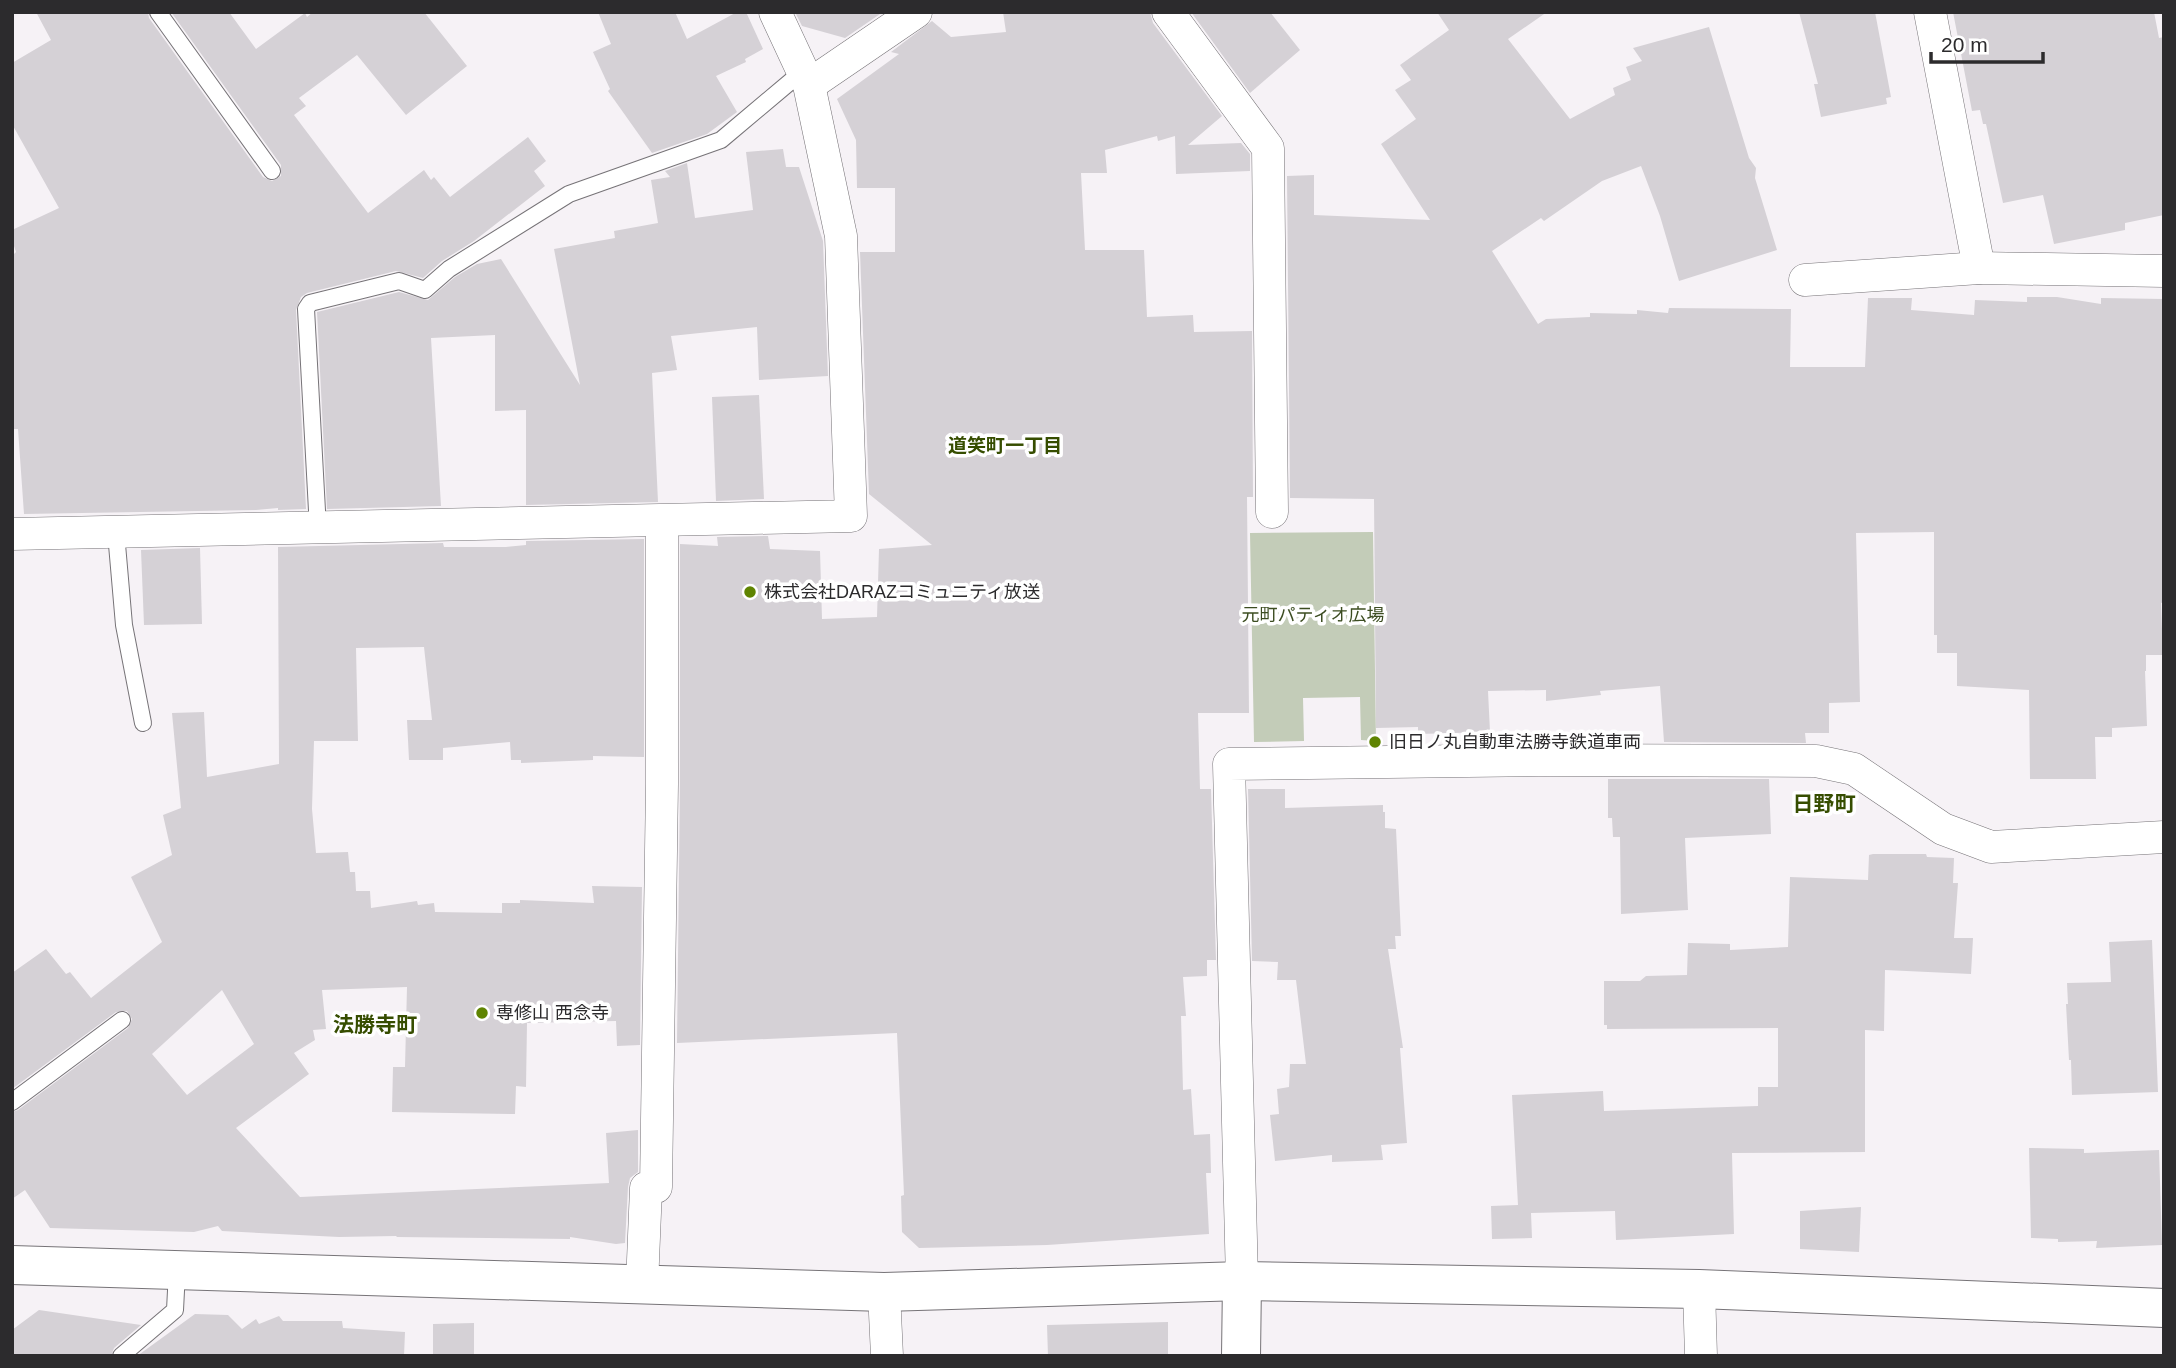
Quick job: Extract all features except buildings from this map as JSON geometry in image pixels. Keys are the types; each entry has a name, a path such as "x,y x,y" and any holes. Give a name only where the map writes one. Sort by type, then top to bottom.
{"street":[{"path":"12,534 851,516 841,236 806,78 775,12"},
{"path":"806,78 916,12"},
{"path":"1168,12 1268,148 1272,512"},
{"path":"1930,12 1979,268"},
{"path":"1805,280 1979,268 2164,271"},
{"path":"642,1285 646,1188 656,1187 662,783 662,521"},
{"path":"1241,1356 1242,1281 1229,764 1538,760 1816,761 1854,769 1942,829 1991,847 2164,836"},
{"path":"12,1265 884,1292 1242,1281 1699,1289 2164,1308"},
{"path":"1699,1289 1701,1356"},
{"path":"884,1292 887,1356"}],"lane":[{"path":"158,12 272,171"},
{"path":"318,529 306,309 310,303 399,281 425,290 449,269 569,194 721,140 806,78"},
{"path":"116,533 124,625 143,723"},
{"path":"12,1102 122,1020"},
{"path":"121,1356 175,1310 177,1271"}],"green space":[{"name":"元町パティオ広場","path":"1373,532 1376,741 1361,740 1360,697 1303,698 1304,741 1254,742 1250,533"}],"place":[{"name":"株式会社DARAZコミュニティ放送","path":"750,592"},
{"name":"旧日ノ丸自動車法勝寺鉄道車両","path":"1375,742"},
{"name":"専修山 西念寺","path":"482,1013"}],"district":[{"name":"道笑町一丁目","path":"1005,445"},
{"name":"日野町","path":"1824,804"},
{"name":"法勝寺町","path":"375,1025"}]}
